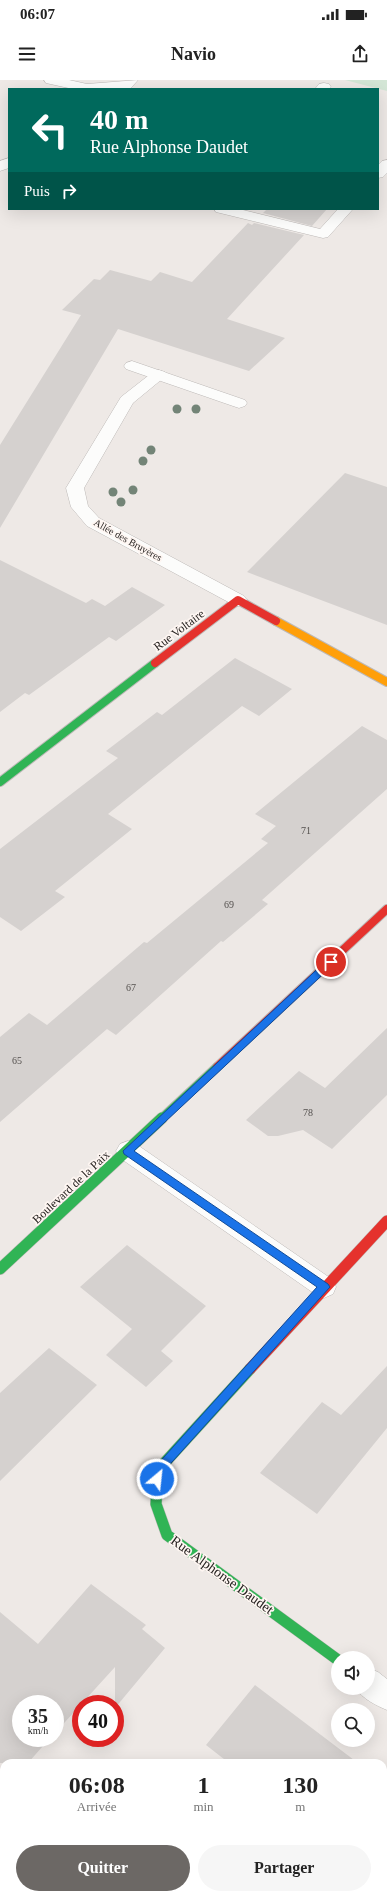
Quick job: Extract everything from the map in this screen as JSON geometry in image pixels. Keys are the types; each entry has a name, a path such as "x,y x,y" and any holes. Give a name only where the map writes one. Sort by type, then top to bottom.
{"street":[{"path":"51,80 87,88 129,83"},
{"path":"379,173 387,164"},
{"path":"226,210 323,234 345,210"},
{"path":"132,366 239,403"},
{"name":"Allée des Bruyères","path":"159,375 127,400 75,488 80,507 93,522 238,600"},
{"path":"238,600 387,682"},
{"name":"Rue Voltaire","path":"0,782 238,600"},
{"name":"Boulevard de la Paix","path":"0,1269 387,909"},
{"path":"128,1151 324,1287"},
{"name":"Rue Alphonse Daudet","path":"331,1655 167,1535 158,1513 155,1488 158,1470 324,1287 387,1221"},
{"path":"375,1687 387,1696"}],"green space":[{"path":"345,80 387,80 387,91"}],"building":[{"path":"266,210 326,210 312,226 263,213"},
{"path":"248,223 252,225 254,223 304,235 227,319 285,338 249,371 118,329 0,528 0,445 81,315 62,310 94,279 100,280 110,270 151,281 160,272 192,282"},
{"path":"345,473 387,487 387,625 247,572"},
{"path":"0,560 86,603 92,599 105,606 132,587 165,605 116,641 109,637 29,695 25,693 0,712"},
{"path":"235,658 292,689 259,716 242,706 108,814 132,829 55,891 65,897 21,931 0,917 0,849 118,758 106,751 157,712 162,715"},
{"path":"362,726 387,740 387,789 262,900 268,904 223,942 221,941 116,1035 107,1029 0,1122 0,1037 29,1013 47,1025 144,942 147,943 268,843 261,839 276,826 255,814"},
{"path":"387,1028 387,1095 332,1149 303,1130 278,1136 268,1136 246,1120 299,1071 325,1088"},
{"path":"127,1245 206,1306 161,1351 173,1361 146,1387 106,1355 132,1329 80,1287"},
{"path":"49,1348 97,1385 0,1481 0,1393"},
{"path":"387,1366 387,1428 317,1514 260,1473 322,1402 341,1415"},
{"path":"91,1584 146,1625 142,1629 165,1648 124,1697 124,1695 115,1695 115,1667 90,1695 72,1695 72,1714 64,1723 64,1695 12,1695 12,1747 42,1747 32,1759 0,1759 0,1612 38,1644"},
{"path":"255,1685 331,1743 331,1747 337,1747 353,1759 224,1759 206,1745"}],"traffic: fast":[{"path":"0,782 155,663"},
{"path":"0,1269 217,1067"},
{"path":"250,1369 158,1470 156,1504 160,1519 167,1535 331,1655"}],"traffic: slow":[{"path":"276,621 387,682"}],"traffic: jam":[{"path":"155,663 238,600 276,621"},
{"path":"217,1067 387,909"},
{"path":"250,1369 387,1221"}],"route":[{"path":"157,1479 158,1470 324,1287 128,1151 331,962"}]}
